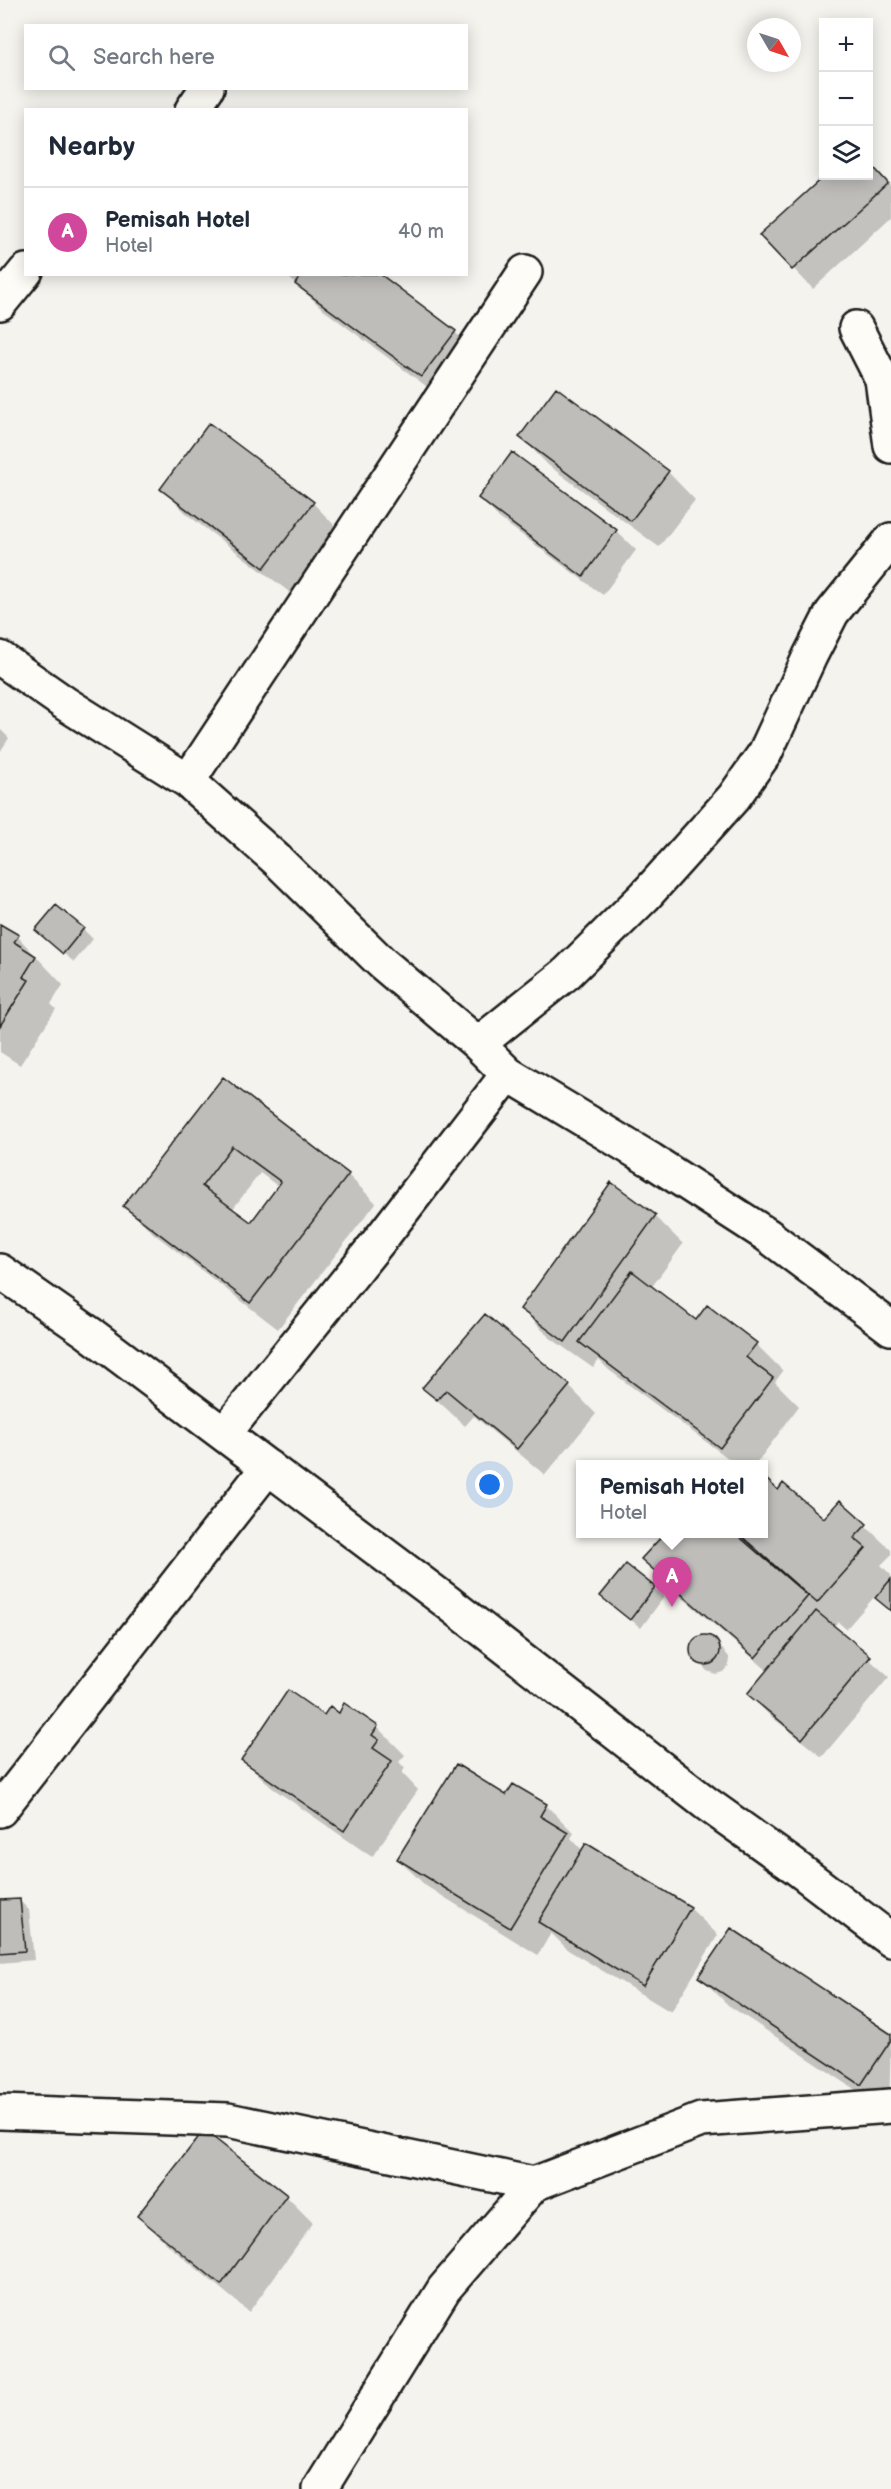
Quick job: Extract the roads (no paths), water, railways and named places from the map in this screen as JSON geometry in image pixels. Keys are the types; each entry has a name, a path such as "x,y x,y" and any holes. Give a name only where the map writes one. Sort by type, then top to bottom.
{"street":[{"path":"193,108 206,90"},
{"path":"188,781 525,272"},
{"path":"0,303 24,273"},
{"path":"856,328 882,379 891,446"},
{"path":"478,1044 567,973 645,896 734,797 765,753 832,613 891,540"},
{"path":"0,658 188,781 277,860 382,963 478,1044 508,1074 651,1160 767,1235 891,1328"},
{"path":"224,1434 383,1236 508,1074"},
{"path":"0,1271 89,1333 447,1601 707,1804 794,1866 891,1940"},
{"path":"0,1810 268,1467"},
{"path":"320,2489 444,2289 534,2184 701,2120 891,2106"},
{"path":"0,2112 228,2120 534,2184"}],"place":[{"name":"Pemisah Hotel","path":"672,1607"}]}
